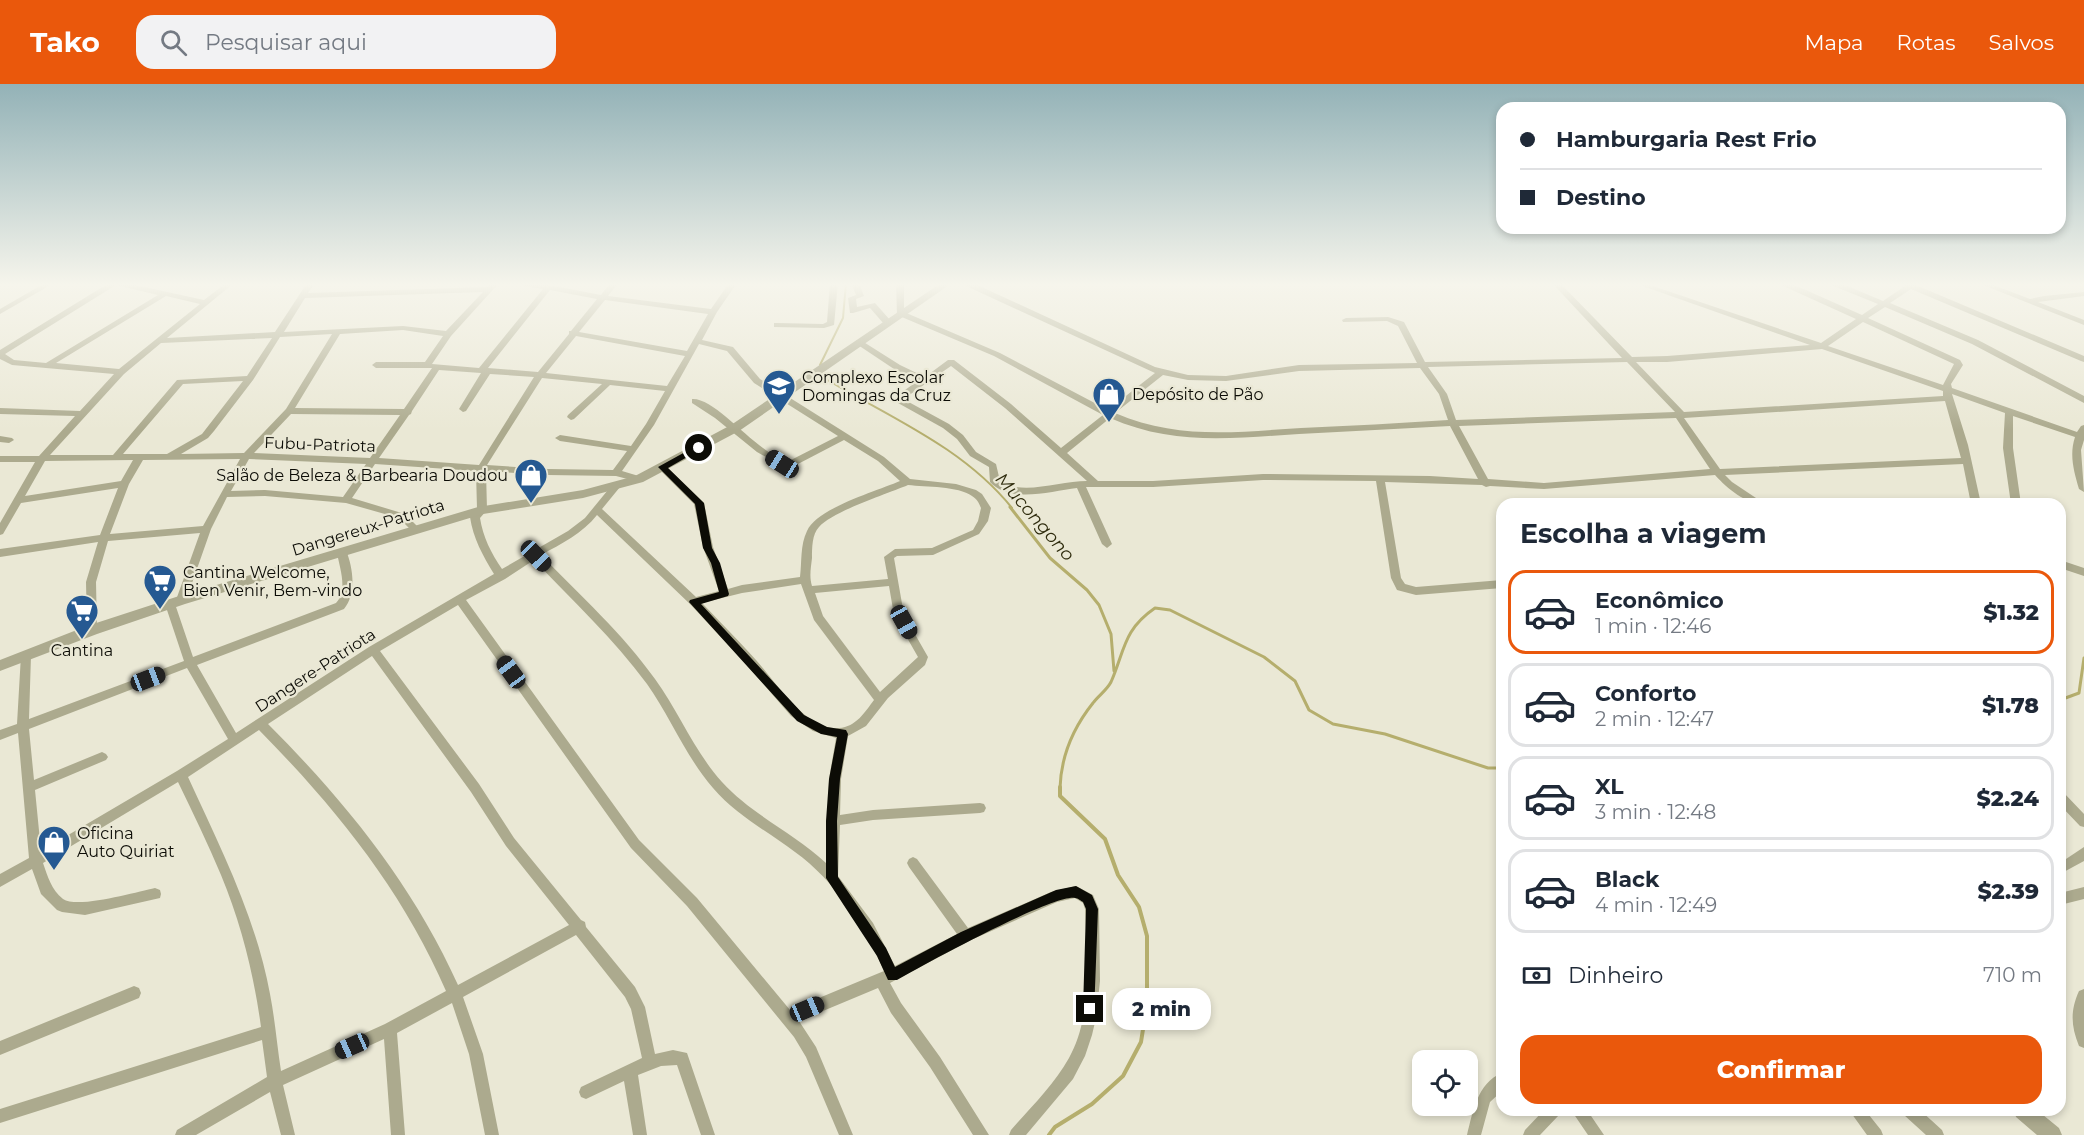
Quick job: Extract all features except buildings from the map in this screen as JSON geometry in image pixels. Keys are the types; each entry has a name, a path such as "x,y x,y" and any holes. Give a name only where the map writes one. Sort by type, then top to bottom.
{"street":[{"path":"37,332 0,355 12,362 122,372"},
{"path":"46,366 102,332"},
{"path":"0,532 42,458 122,372 171,332"},
{"path":"160,341 317,332"},
{"path":"235,741 190,663 175,602 206,529 246,456 289,411 337,332"},
{"path":"427,366 447,334 435,332"},
{"path":"463,409 484,370 514,332"},
{"path":"616,473 661,408 669,389 702,332"},
{"path":"615,488 639,479 735,428 874,332"},
{"path":"948,332 1008,360 1110,414 1161,432 1190,435 1680,415 1948,394"},
{"path":"1074,332 1161,372 1181,377 1208,378 1268,375 1299,368 1629,358 1676,359 1821,347 1843,332"},
{"path":"1405,332 1423,366 1443,393 1453,423 1486,484"},
{"path":"1604,332 1680,415 1717,472 1729,484 1751,498"},
{"path":"1778,332 1948,394 2082,433 2076,456 2084,489"},
{"path":"1893,332 1959,365 1947,384 1948,394 1963,445 1974,498"},
{"path":"1949,332 1996,352 2084,400"},
{"path":"2020,332 2084,359"},
{"path":"501,576 476,529 475,517 482,510 481,468 540,375 572,333 690,354"},
{"path":"169,457 204,436 250,378 279,334"},
{"path":"697,341 730,349 757,381 881,459 908,482"},
{"path":"859,343 897,367 925,380"},
{"path":"0,369 12,362"},
{"path":"1096,484 1008,406 951,362 904,394 901,401 960,437 967,448 993,466 994,478 999,486 1010,490 1028,491 1080,484 1096,484 1153,484 1263,477 1430,479 1544,486 1717,472 1965,461"},
{"path":"376,364 484,370 669,389"},
{"path":"346,500 437,367"},
{"path":"1061,453 1161,372"},
{"path":"116,457 180,382 250,378"},
{"path":"571,417 608,384"},
{"path":"694,401 719,415 735,428 745,441 784,464 793,462 843,437"},
{"path":"0,411 83,414"},
{"path":"289,411 408,412"},
{"path":"2009,411 2008,448 2015,498"},
{"path":"560,438 634,449"},
{"name":"Fubu-Patriota","path":"0,459 246,456 374,460 481,468 616,473 639,479"},
{"path":"92,630 91,582 124,484 140,458"},
{"path":"662,467 699,503 708,548 716,563 724,594"},
{"path":"1380,479 1396,578 1401,587 1416,591 1496,584"},
{"path":"597,510 693,602 801,718 825,731 843,734 869,717 880,700 921,662 923,657 899,615 890,555 933,551 976,532 983,521 986,508 979,496 956,487 908,482 834,514 815,525 811,534 807,585 818,617 880,700"},
{"path":"18,500 124,484"},
{"path":"1080,484 1107,544"},
{"name":"Dangereux-Patriota","path":"0,666 92,630 175,602 482,510 615,488"},
{"name":"Dangere-Patriota","path":"0,880 181,775 373,650 536,556 571,533 597,510 615,488"},
{"path":"224,494 265,493 346,500 402,516 416,530"},
{"path":"0,553 104,538 206,529"},
{"path":"0,735 340,606 344,603 347,591 342,553"},
{"path":"536,556 609,632 650,680 703,766 718,786 753,817 809,856 832,878 882,952 896,1008 935,1062 982,1135"},
{"path":"2066,566 2084,572"},
{"path":"693,602 724,594 807,585 894,582"},
{"path":"459,599 635,844 692,902 788,1018 806,1043 846,1135"},
{"path":"373,650 464,772 517,850 580,926 630,992 638,1007 650,1063"},
{"path":"27,655 23,727 35,859 46,890 62,906 85,909 155,894"},
{"path":"261,725 309,773 388,872 425,932 454,993 476,1056 492,1135"},
{"path":"832,878 835,779 843,734"},
{"path":"29,787 102,758"},
{"path":"181,775 228,877 248,935 263,993 275,1081 288,1135"},
{"path":"2066,803 2084,822"},
{"path":"832,821 873,815 980,808"},
{"path":"2066,866 2077,860 2084,852"},
{"path":"913,863 966,936"},
{"path":"788,1018 887,978 966,936 1056,896 1076,892 1088,898 1092,909 1090,1009 1081,1050 1061,1083 1016,1135"},
{"path":"2066,898 2084,893"},
{"path":"182,1135 275,1081 390,1029 580,926"},
{"path":"0,1048 134,993"},
{"path":"2084,996 2077,1009 2078,1028 2084,1041"},
{"path":"390,1029 398,1135"},
{"path":"0,1116 269,1031"},
{"path":"586,1092 650,1063 674,1056 682,1058 708,1135"},
{"path":"630,1072 640,1135"},
{"path":"1474,1135 1484,1098 1496,1086"},
{"path":"1530,1135 1548,1116"},
{"path":"1583,1116 1597,1135"},
{"path":"1861,1116 1876,1135"},
{"path":"1916,1116 1937,1135"},
{"path":"2030,1116 2052,1135"}],"waterway":[{"name":"Mucongono","path":"820,365 836,332"},
{"name":"Mucongono","path":"824,378 948,450 971,467 1012,508"},
{"name":"Mucongono","path":"1010,507 1050,558 1087,590 1099,605 1111,634 1114,671"},
{"path":"1060,788 1063,765 1074,733 1095,700 1111,682 1131,633 1144,616 1155,608 1170,610 1264,657 1295,681 1309,710 1333,724 1385,734 1488,768 1496,768"},
{"path":"2066,698 2079,693 2084,658"},
{"path":"1049,1135 1055,1127 1092,1104 1123,1076 1141,1042 1147,1004 1147,936 1139,907 1118,875 1105,839 1060,796 1060,788"}],"place":[{"name":"Complexo Escolar Domingas da Cruz","path":"779,415"},
{"name":"Depósito de Pão","path":"1109,423"},
{"name":"Salão de Beleza & Barbearia Doudou","path":"531,504"},
{"name":"Cantina Welcome, Bien Venir, Bem-vindo","path":"160,610"},
{"name":"Cantina","path":"82,640"},
{"name":"Oficina Auto Quiriat","path":"54,871"}],"route":[{"path":"699,448 662,467 699,503 708,548 716,563 724,594 693,602 801,718 825,731 843,734 835,779 832,878 846,895 882,952 892,975 966,936 1056,896 1076,892 1088,898 1092,909 1090,1009"}]}
